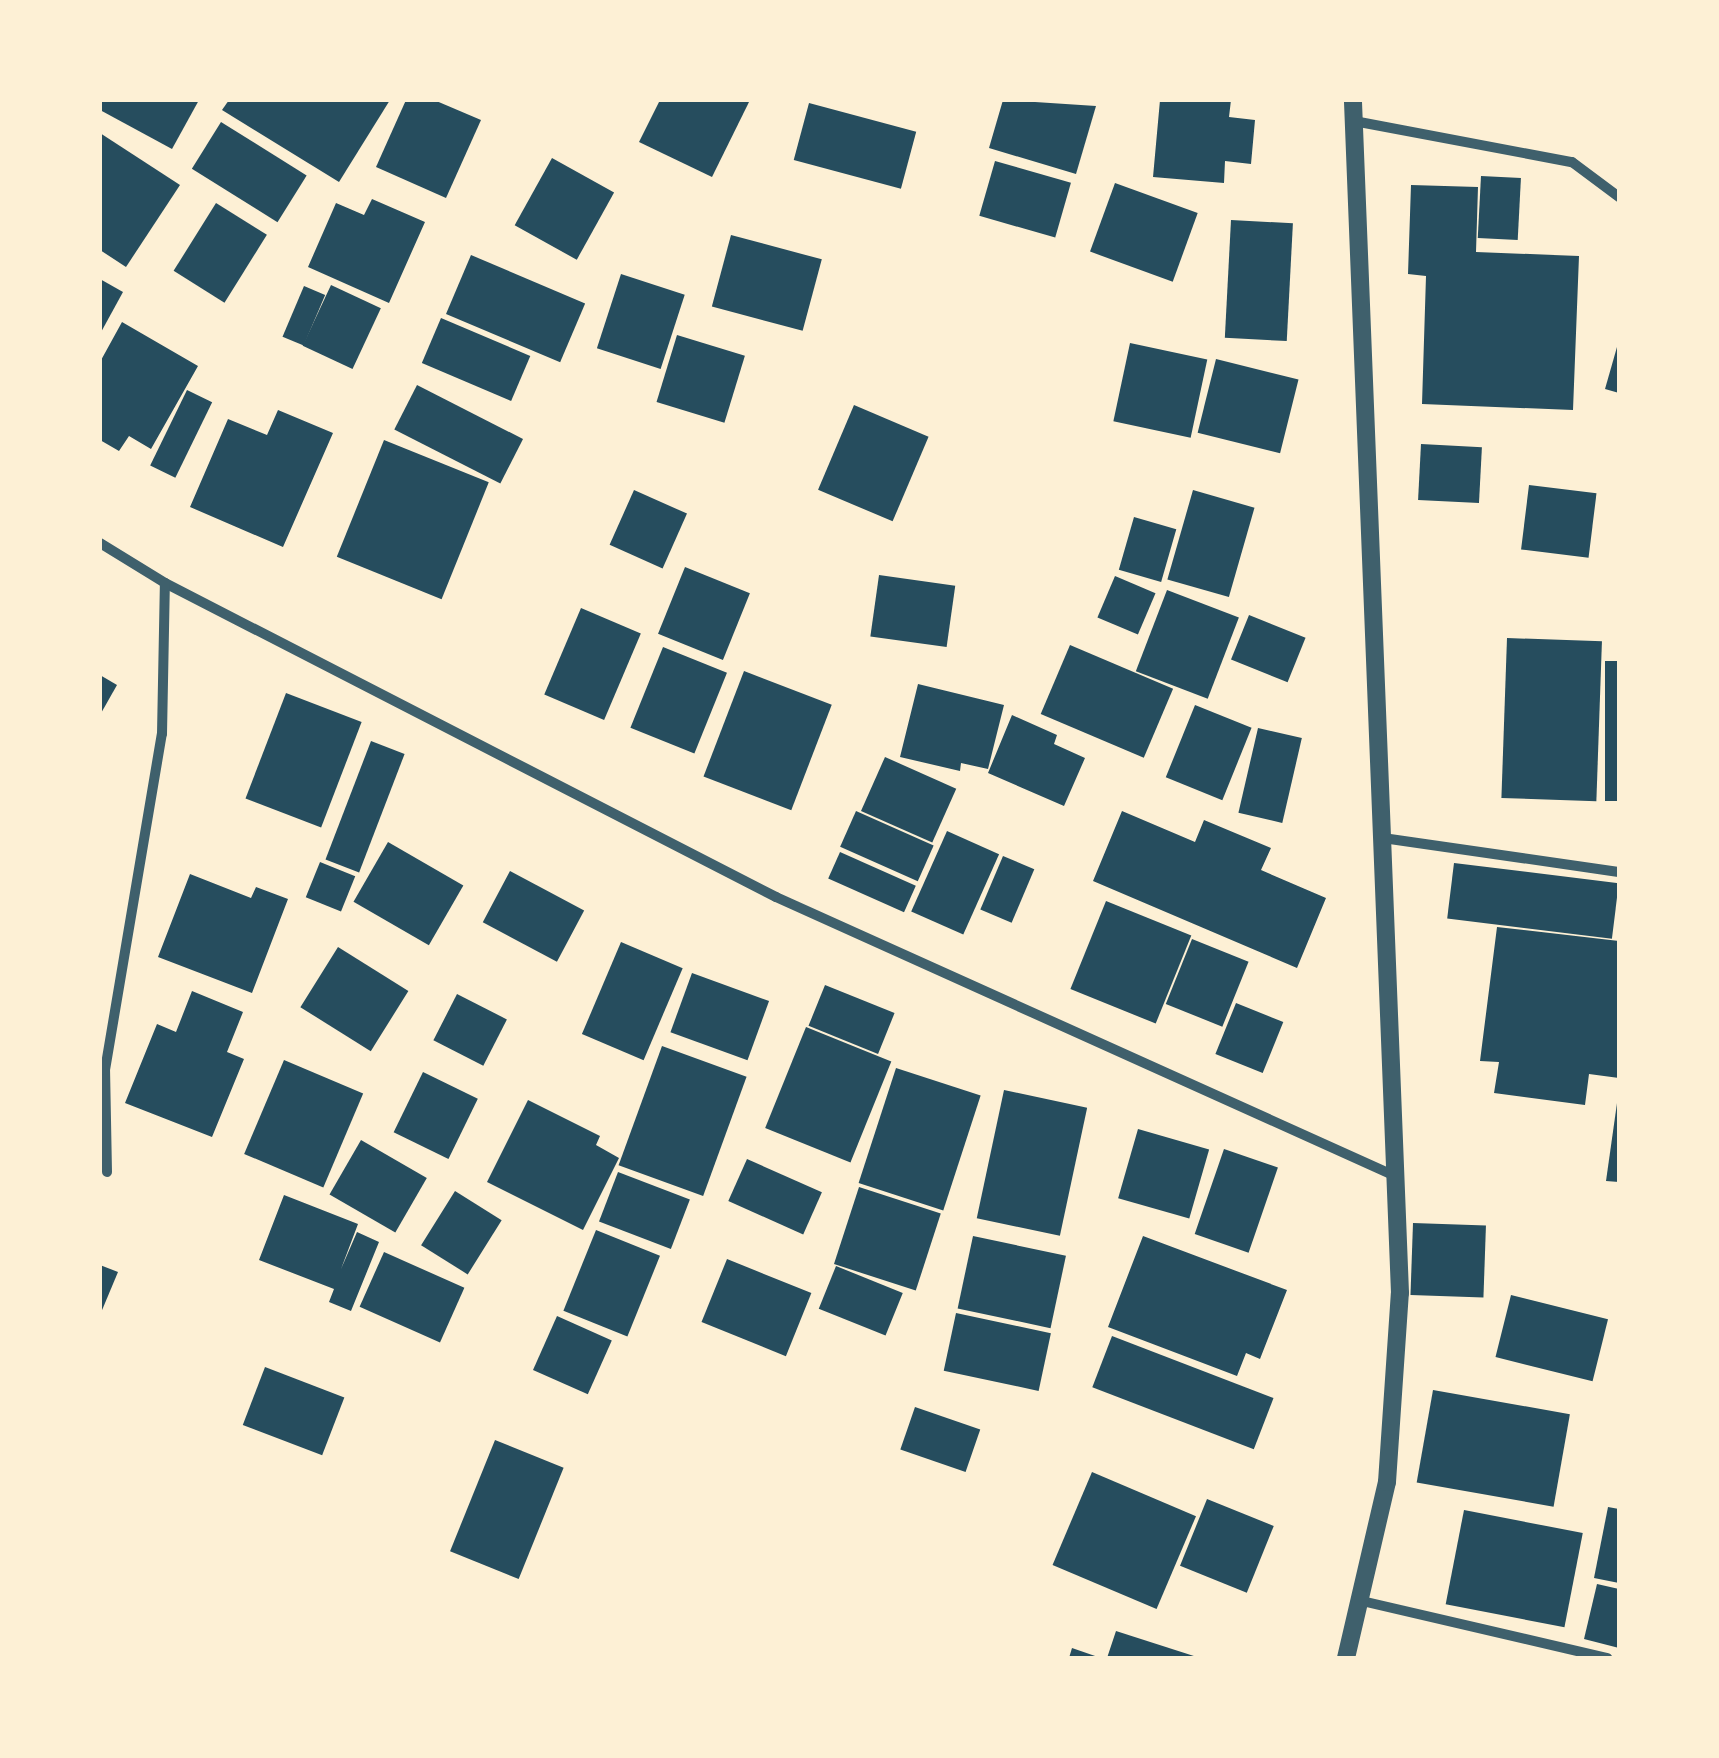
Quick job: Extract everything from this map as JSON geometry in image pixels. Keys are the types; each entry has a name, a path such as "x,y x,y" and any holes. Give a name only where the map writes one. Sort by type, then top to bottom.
{"street":[{"path":"1346,1658 1387,1482 1400,1293 1353,100"},
{"path":"1354,121 1572,162 1619,196"},
{"path":"100,543 165,583 776,897 1396,1176"},
{"path":"107,1172 105,1070 162,734 165,583"},
{"path":"1382,838 1619,872"},
{"path":"1362,1602 1607,1658"}],"building":[{"path":"100,100 199,100 172,149 100,110"},
{"path":"229,100 390,100 339,182 222,110"},
{"path":"406,100 434,100 481,120 446,198 376,167"},
{"path":"660,100 750,100 712,177 639,142"},
{"path":"1003,100 1096,106 1076,174 989,148"},
{"path":"1160,100 1231,100 1229,117 1255,120 1251,164 1225,161 1224,183 1153,177"},
{"path":"809,103 916,132 901,189 794,160"},
{"path":"221,122 307,176 278,222 192,169"},
{"path":"100,133 180,185 126,267 100,250"},
{"path":"552,158 614,192 577,260 515,225"},
{"path":"995,161 1071,183 1055,238 979,216"},
{"path":"1481,176 1521,178 1518,240 1478,238"},
{"path":"1115,183 1198,213 1173,282 1090,252"},
{"path":"1411,185 1478,187 1476,252 1579,256 1573,410 1422,404 1426,276 1408,274"},
{"path":"372,199 425,222 389,303 308,267 336,203 364,215"},
{"path":"216,203 267,235 224,303 174,271"},
{"path":"1231,220 1293,223 1287,341 1225,338"},
{"path":"731,235 822,259 803,331 712,306"},
{"path":"471,255 585,303 560,362 446,314"},
{"path":"621,274 685,295 661,369 597,348"},
{"path":"100,279 123,292 100,334"},
{"path":"331,285 381,308 353,369 303,346"},
{"path":"304,286 325,295 304,346 283,337"},
{"path":"441,318 530,356 511,401 422,363"},
{"path":"122,322 198,366 151,449 129,436 119,451 100,440 100,362"},
{"path":"677,335 745,356 724,423 657,402"},
{"path":"1619,340 1619,393 1605,389"},
{"path":"1130,343 1207,359 1191,438 1113,421"},
{"path":"1216,359 1298,380 1280,453 1198,433"},
{"path":"417,385 523,439 500,484 394,430"},
{"path":"187,390 212,402 175,478 150,465"},
{"path":"854,405 929,437 893,521 818,490"},
{"path":"278,410 333,433 283,547 190,507 228,419 267,435"},
{"path":"384,440 489,482 442,599 337,557"},
{"path":"1421,444 1482,447 1479,503 1418,500"},
{"path":"1529,485 1596,493 1589,558 1521,550"},
{"path":"634,490 687,514 663,568 610,545"},
{"path":"1193,490 1255,508 1229,597 1167,579"},
{"path":"1134,517 1176,529 1161,582 1119,570"},
{"path":"685,567 750,593 723,660 658,634"},
{"path":"879,575 955,586 947,647 870,636"},
{"path":"1115,576 1156,593 1138,635 1097,617"},
{"path":"1167,590 1239,618 1208,699 1136,671"},
{"path":"581,608 641,633 604,720 544,695"},
{"path":"1249,615 1306,638 1288,682 1231,660"},
{"path":"1507,638 1602,641 1596,801 1501,798"},
{"path":"1070,645 1173,689 1144,758 1041,714"},
{"path":"663,647 727,673 694,754 630,728"},
{"path":"1605,661 1619,661 1619,801 1605,801"},
{"path":"744,671 832,705 791,810 704,776"},
{"path":"100,675 117,685 100,715"},
{"path":"918,684 1004,705 988,769 961,763 960,771 900,757"},
{"path":"286,693 362,722 321,828 246,798"},
{"path":"1195,705 1252,728 1222,800 1166,777"},
{"path":"1012,715 1057,735 1054,744 1085,758 1064,806 988,773"},
{"path":"1258,728 1302,738 1282,823 1238,813"},
{"path":"371,741 405,754 359,872 325,860"},
{"path":"885,757 956,789 932,843 861,811"},
{"path":"856,811 934,846 918,881 840,847"},
{"path":"1122,811 1195,842 1204,820 1271,848 1261,870 1326,898 1297,968 1093,881"},
{"path":"947,831 999,854 963,935 911,911"},
{"path":"388,842 463,886 429,945 354,902"},
{"path":"840,852 916,886 904,912 828,878"},
{"path":"1003,856 1034,869 1012,923 980,909"},
{"path":"320,862 355,876 341,911 306,897"},
{"path":"1454,863 1619,883 1612,939 1447,919"},
{"path":"510,871 584,910 557,962 483,922"},
{"path":"190,874 251,898 256,887 288,899 252,993 158,957"},
{"path":"1106,901 1191,935 1156,1024 1070,989"},
{"path":"1497,927 1619,941 1619,1078 1589,1074 1585,1105 1494,1093 1499,1062 1480,1061"},
{"path":"1192,939 1249,962 1222,1027 1166,1004"},
{"path":"621,942 683,968 644,1060 582,1034"},
{"path":"338,947 408,991 371,1051 300,1007"},
{"path":"692,973 769,1001 748,1060 670,1032"},
{"path":"825,985 895,1013 878,1054 809,1026"},
{"path":"192,991 243,1012 227,1052 244,1059 212,1137 125,1103 157,1024 176,1032"},
{"path":"457,994 507,1019 483,1066 433,1040"},
{"path":"1236,1003 1283,1022 1263,1073 1215,1054"},
{"path":"806,1027 891,1061 850,1163 765,1128"},
{"path":"662,1046 747,1077 703,1196 619,1165"},
{"path":"284,1060 363,1094 323,1187 244,1154"},
{"path":"896,1068 981,1096 943,1211 859,1183"},
{"path":"423,1072 478,1099 448,1159 394,1132"},
{"path":"1619,1089 1619,1182 1606,1181"},
{"path":"1004,1090 1087,1108 1060,1236 977,1218"},
{"path":"528,1100 600,1136 596,1145 619,1158 583,1230 487,1182"},
{"path":"1138,1129 1209,1149 1189,1219 1118,1198"},
{"path":"361,1140 427,1178 395,1233 330,1195"},
{"path":"1224,1149 1278,1168 1249,1253 1195,1234"},
{"path":"747,1159 822,1192 803,1234 728,1201"},
{"path":"618,1172 690,1200 671,1249 599,1221"},
{"path":"859,1187 941,1214 916,1291 834,1264"},
{"path":"455,1191 502,1220 468,1274 421,1245"},
{"path":"284,1195 358,1224 341,1269 357,1232 379,1242 351,1311 329,1302 334,1289 259,1260"},
{"path":"1413,1223 1486,1226 1483,1298 1410,1295"},
{"path":"596,1230 660,1256 627,1337 563,1311"},
{"path":"973,1236 1066,1256 1051,1328 958,1308"},
{"path":"1143,1236 1287,1290 1260,1359 1246,1353 1237,1376 1108,1327"},
{"path":"384,1252 464,1288 440,1343 360,1307"},
{"path":"727,1259 811,1293 786,1356 702,1322"},
{"path":"100,1265 118,1272 100,1315"},
{"path":"836,1266 903,1293 886,1336 819,1309"},
{"path":"1511,1295 1608,1319 1593,1381 1496,1357"},
{"path":"956,1313 1051,1333 1039,1391 944,1371"},
{"path":"557,1316 612,1340 588,1394 533,1370"},
{"path":"1112,1336 1274,1398 1254,1449 1092,1387"},
{"path":"265,1367 344,1397 322,1455 243,1425"},
{"path":"1433,1390 1570,1414 1554,1507 1417,1483"},
{"path":"915,1407 980,1429 966,1472 900,1450"},
{"path":"495,1440 564,1468 519,1579 450,1551"},
{"path":"1092,1472 1196,1516 1157,1609 1053,1565"},
{"path":"1207,1499 1274,1526 1247,1593 1180,1566"},
{"path":"1608,1507 1619,1509 1619,1583 1594,1578"},
{"path":"1464,1510 1583,1533 1564,1627 1446,1604"},
{"path":"1597,1584 1619,1589 1619,1648 1584,1639"},
{"path":"1116,1631 1197,1657 1197,1658 1107,1658"},
{"path":"1072,1648 1098,1657 1098,1658 1069,1658"}]}
